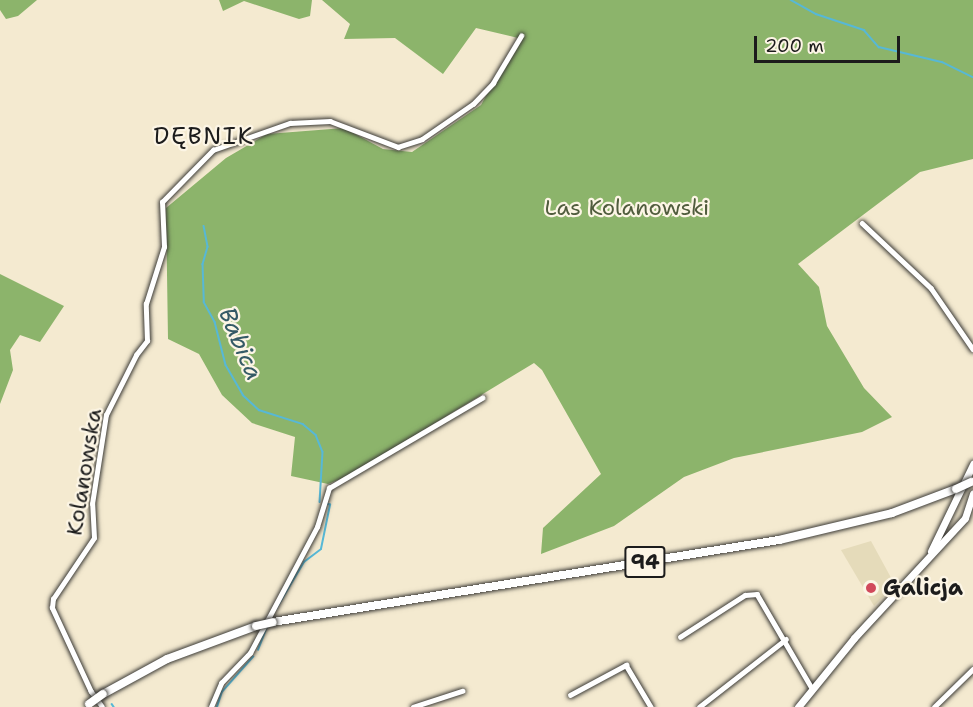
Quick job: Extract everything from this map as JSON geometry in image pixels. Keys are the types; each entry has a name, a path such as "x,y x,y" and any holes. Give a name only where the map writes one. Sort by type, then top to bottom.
{"main road":[{"path":"927,559 973,464"},
{"name":"94","path":"87,705 167,659 256,626 735,549 846,523 972,480"},
{"path":"798,707 812,688 967,513 973,495"}],"street":[{"name":"Kolanowska","path":"102,707 91,692 52,608 53,599 94,538 92,504 106,415 136,355 147,341 146,304 164,247 162,202 213,150 290,123 330,121 398,147 422,139 457,119 478,99 493,83 521,36"},
{"path":"862,223 931,288 973,349"},
{"path":"211,707 221,683 250,653 317,527 329,488 482,398"},
{"path":"680,637 751,593 763,601 812,688"},
{"path":"699,707 786,639"},
{"path":"570,695 626,664 651,707"},
{"path":"934,707 973,669"},
{"path":"413,707 462,691"}],"shaded area":[{"path":"871,541 895,585 874,606 841,550"}],"green space":[{"path":"0,0 37,0 18,16 6,19 0,10"},
{"path":"219,0 312,0 310,16 299,19 244,1 223,11"},
{"name":"Las Kolanowski","path":"322,0 973,0 973,159 920,172 798,264 819,287 827,326 864,388 892,417 862,432 734,458 684,477 614,526 541,554 543,528 601,474 542,370 534,363 348,476 328,484 291,476 295,437 252,423 222,395 199,354 168,339 166,208 226,158 267,134 344,128 383,149 412,152 481,105 518,38 476,28 443,74 395,38 344,39 350,24"},
{"path":"0,274 64,306 40,342 20,335 10,350 13,370 0,404"}],"waterway":[{"path":"791,0 816,14 864,30 879,47 942,62 973,77"},
{"name":"Babica","path":"204,226 208,247 203,264 204,302 215,322 226,365 243,395 259,410 303,424 316,435 323,452 320,502"},
{"name":"Babica","path":"276,609 304,562 321,549 330,505 327,504"},
{"name":"Babica","path":"258,650 267,627"},
{"name":"Babica","path":"217,707 222,692 253,657"}],"place":[{"name":"Galicja","path":"871,588"}],"district":[{"name":"DĘBNIK","path":"204,137"}]}
